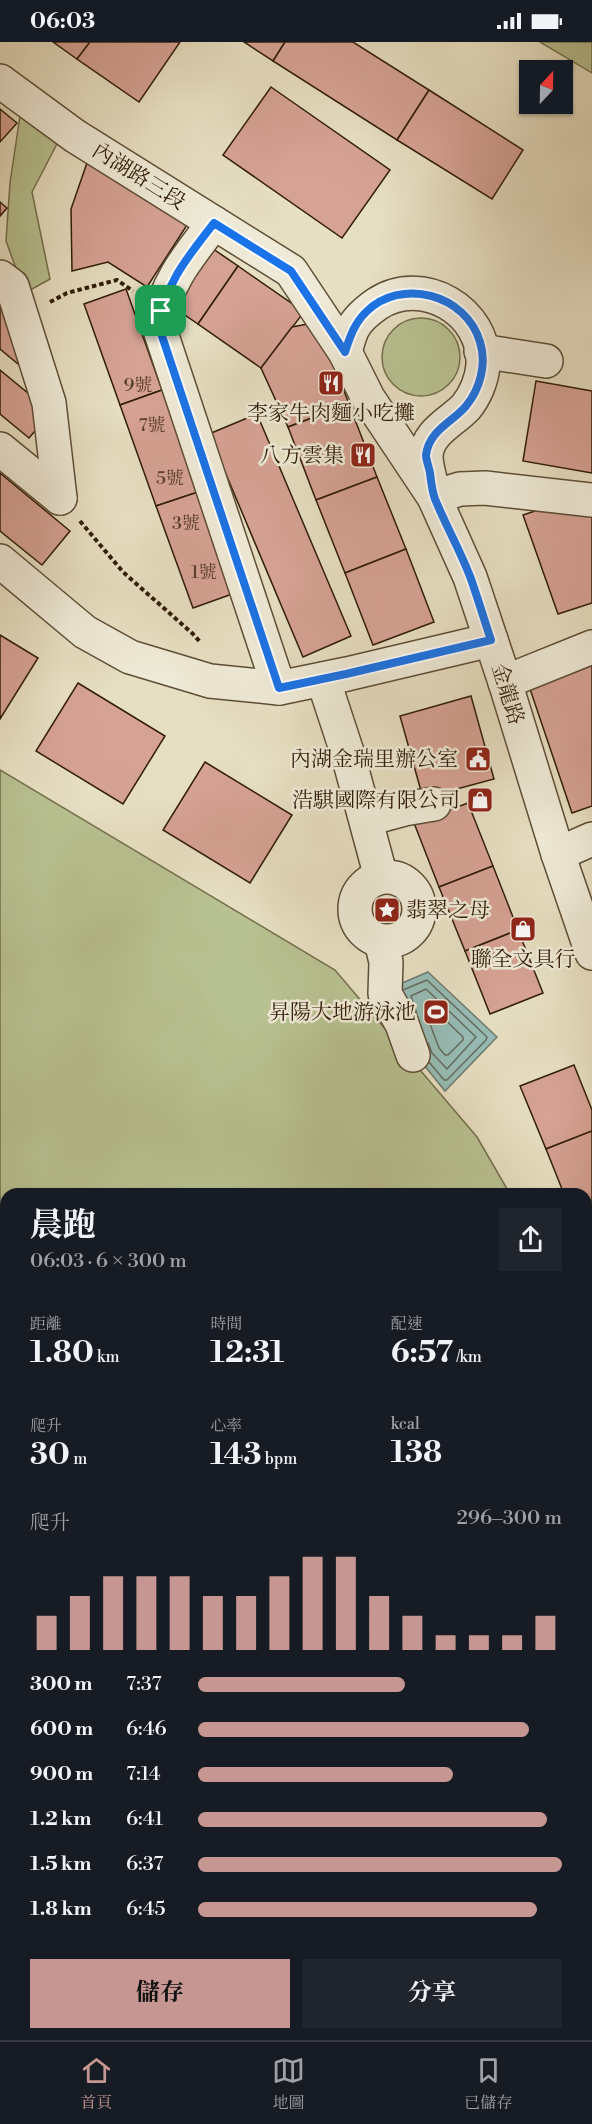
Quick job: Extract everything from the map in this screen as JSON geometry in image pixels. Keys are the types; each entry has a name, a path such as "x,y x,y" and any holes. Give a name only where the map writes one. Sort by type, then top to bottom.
{"street":[{"name":"內湖路三段","path":"0,81 75,136 291,271 345,352"},
{"path":"214,223 186,259 168,290 161,311 159,327 279,688"},
{"path":"345,352 352,330 366,311 386,298 408,292 432,295 453,304 470,321 480,342 483,365 478,388 465,408 446,422 432,439 426,455 434,497 460,489 485,488 592,500"},
{"path":"11,293 49,403 60,498"},
{"path":"481,351 546,362"},
{"name":"金龍路","path":"345,352 368,398 434,497 470,577 592,953"},
{"path":"0,449 60,498"},
{"path":"0,561 85,632 130,657 210,681 279,688 491,640"},
{"path":"505,682 592,648"},
{"path":"323,679 366,819 381,877"},
{"path":"366,819 434,804"},
{"path":"558,854 592,839"},
{"path":"381,877 401,880 416,894 419,903 417,923 403,938 381,941 371,937 357,920 355,909 357,898 362,889 371,881 381,877"},
{"path":"381,941 386,962 385,994 402,1024 413,1055"}],"path":[{"path":"11,293 67,293 117,280 161,311"},
{"path":"60,498 123,572 193,634 233,684"}],"green space":[{"path":"540,42 592,42 592,73"},
{"path":"21,109 60,138 32,192 50,279 25,293 6,241 10,183"},
{"path":"421,318 436,321 449,329 457,342 460,357 457,372 449,385 436,393 421,396 406,393 393,385 385,372 382,357 385,342 393,329 406,321"},
{"path":"0,770 335,970 477,1137 507,1188 0,1188"}],"water":[{"name":"昇陽大地游泳池","path":"428,972 497,1037 445,1091 420,1060 393,987"}],"building":[{"path":"53,42 90,42 77,59"},
{"path":"90,42 180,42 139,102 77,59"},
{"path":"244,42 285,42 273,61"},
{"path":"285,42 353,42 429,90 397,140 273,61"},
{"path":"271,87 390,170 342,238 223,155"},
{"path":"429,90 523,150 492,199 397,140"},
{"path":"0,109 17,123 0,142"},
{"path":"88,160 187,225 147,287 108,262 72,271 71,209"},
{"path":"0,202 7,208 0,216"},
{"path":"206,244 238,266 198,324 166,302"},
{"path":"238,266 304,312 261,368 198,324"},
{"path":"126,289 162,390 120,405 84,304"},
{"path":"0,295 35,343 18,364 0,349"},
{"path":"318,322 349,404 288,427 261,368 292,327"},
{"path":"0,370 51,412 29,438 0,414"},
{"path":"536,381 592,391 592,473 523,461"},
{"path":"162,390 198,492 156,506 120,405"},
{"path":"349,404 377,477 316,500 288,427"},
{"path":"257,414 351,636 303,657 209,434"},
{"path":"0,473 70,531 42,565 0,531"},
{"path":"377,477 406,549 345,573 316,500"},
{"path":"198,492 235,593 193,608 156,506"},
{"path":"583,495 592,506 592,603 558,614 523,515"},
{"path":"406,549 434,622 373,645 345,573"},
{"path":"0,635 38,658 0,719"},
{"path":"592,662 592,806 572,813 528,683"},
{"path":"78,683 165,736 123,804 36,751"},
{"path":"471,696 494,779 423,798 400,716"},
{"path":"205,762 292,815 250,883 163,830"},
{"path":"468,803 493,866 439,887 414,823"},
{"path":"493,866 518,930 465,951 439,887"},
{"path":"518,930 543,993 490,1014 465,951"},
{"path":"574,1065 592,1110 592,1131 546,1149 520,1086"},
{"path":"592,1131 592,1188 562,1188 546,1149"}],"place":[{"name":"李家牛肉麵小吃攤","path":"331,383"},
{"name":"八方雲集","path":"363,455"},
{"name":"內湖金瑞里辦公室","path":"478,759"},
{"name":"浩騏國際有限公司","path":"480,800"},
{"name":"翡翠之母","path":"387,910"},
{"name":"聯全文具行","path":"523,929"},
{"name":"昇陽大地游泳池","path":"436,1012"}],"route":[{"path":"214,223 291,271 345,352 352,330 366,311 386,298 408,292 432,295 453,304 470,321 480,342 483,365 478,388 465,408 446,422 432,439 426,455 434,497 470,577 491,640 279,688 159,327 161,311 168,290 186,259 214,223"}]}
